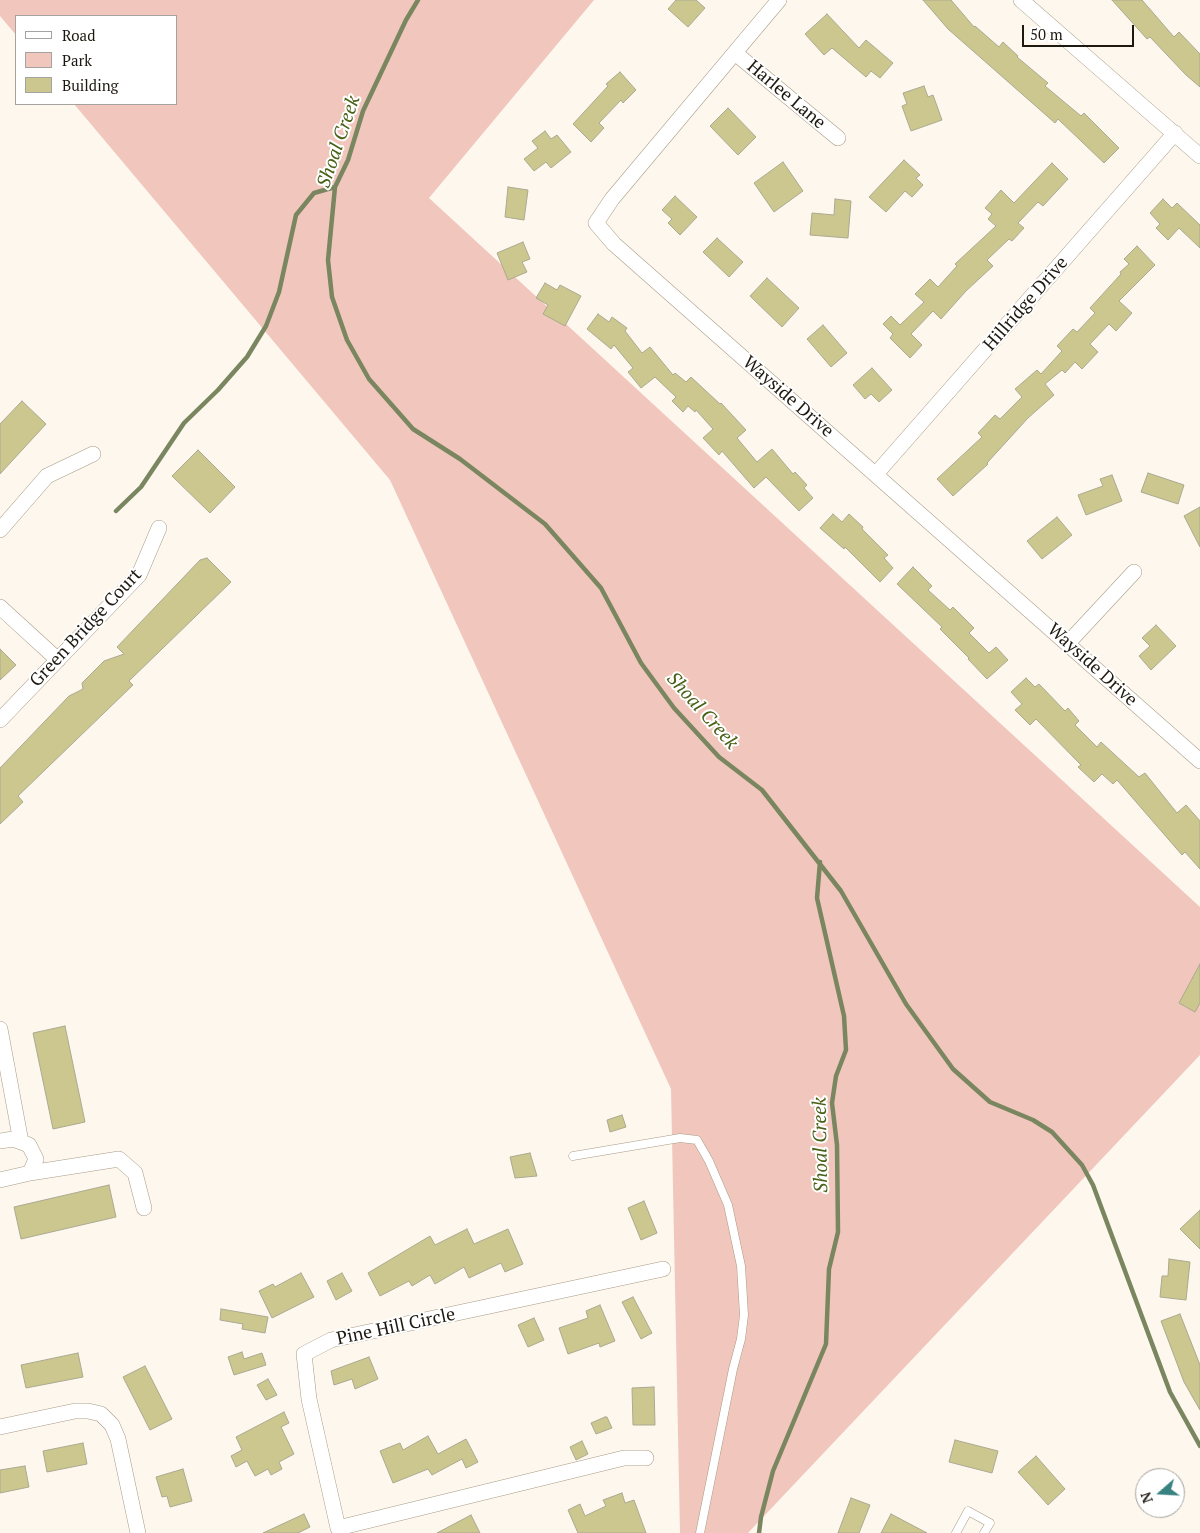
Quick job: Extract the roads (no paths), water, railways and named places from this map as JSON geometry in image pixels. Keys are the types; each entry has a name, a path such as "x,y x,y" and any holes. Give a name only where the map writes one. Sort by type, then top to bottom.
{"street":[{"name":"Wayside Drive","path":"779,0 612,198 596,223 614,244 1200,761"},
{"path":"1021,0 1200,156"},
{"name":"Harlee Lane","path":"735,53 838,138"},
{"name":"Hillridge Drive","path":"876,474 1175,134"},
{"path":"0,530 48,476 92,454"},
{"name":"Green Bridge Court","path":"0,720 139,575 158,528"},
{"path":"1068,643 1134,572"},
{"path":"0,607 58,660"},
{"path":"0,1029 21,1142"},
{"path":"0,1141 13,1139 29,1145 36,1159 30,1174"},
{"path":"0,1180 119,1159 135,1173 144,1208"},
{"name":"Pine Hill Circle","path":"646,1458 624,1458 339,1530 309,1399 304,1354 331,1340 663,1269"},
{"path":"0,1427 75,1411 101,1414 112,1425 118,1439 138,1533"}],"lane":[{"path":"573,1156 680,1138 697,1140 709,1161 728,1205 741,1266 744,1315 741,1339 733,1369 700,1533"},
{"path":"956,1533 968,1511 990,1523 984,1533"}],"waterway":[{"name":"Shoal Creek","path":"418,0 406,20 363,111 348,160 335,187 328,260 332,297 347,340 369,379 413,429 460,459 545,524 601,588 641,663 674,708 719,757 762,790 841,891 906,1004 953,1069 990,1102 1033,1120 1052,1132 1082,1165 1093,1185 1170,1392 1200,1446"},
{"path":"116,511 141,487 184,423 218,390 247,357 266,326 279,292 296,215 314,193 335,187"},
{"name":"Shoal Creek","path":"759,1533 761,1517 773,1471 826,1344 829,1269 838,1232 837,1145 832,1103 836,1076 846,1050 844,1016 817,898 820,862"}]}
